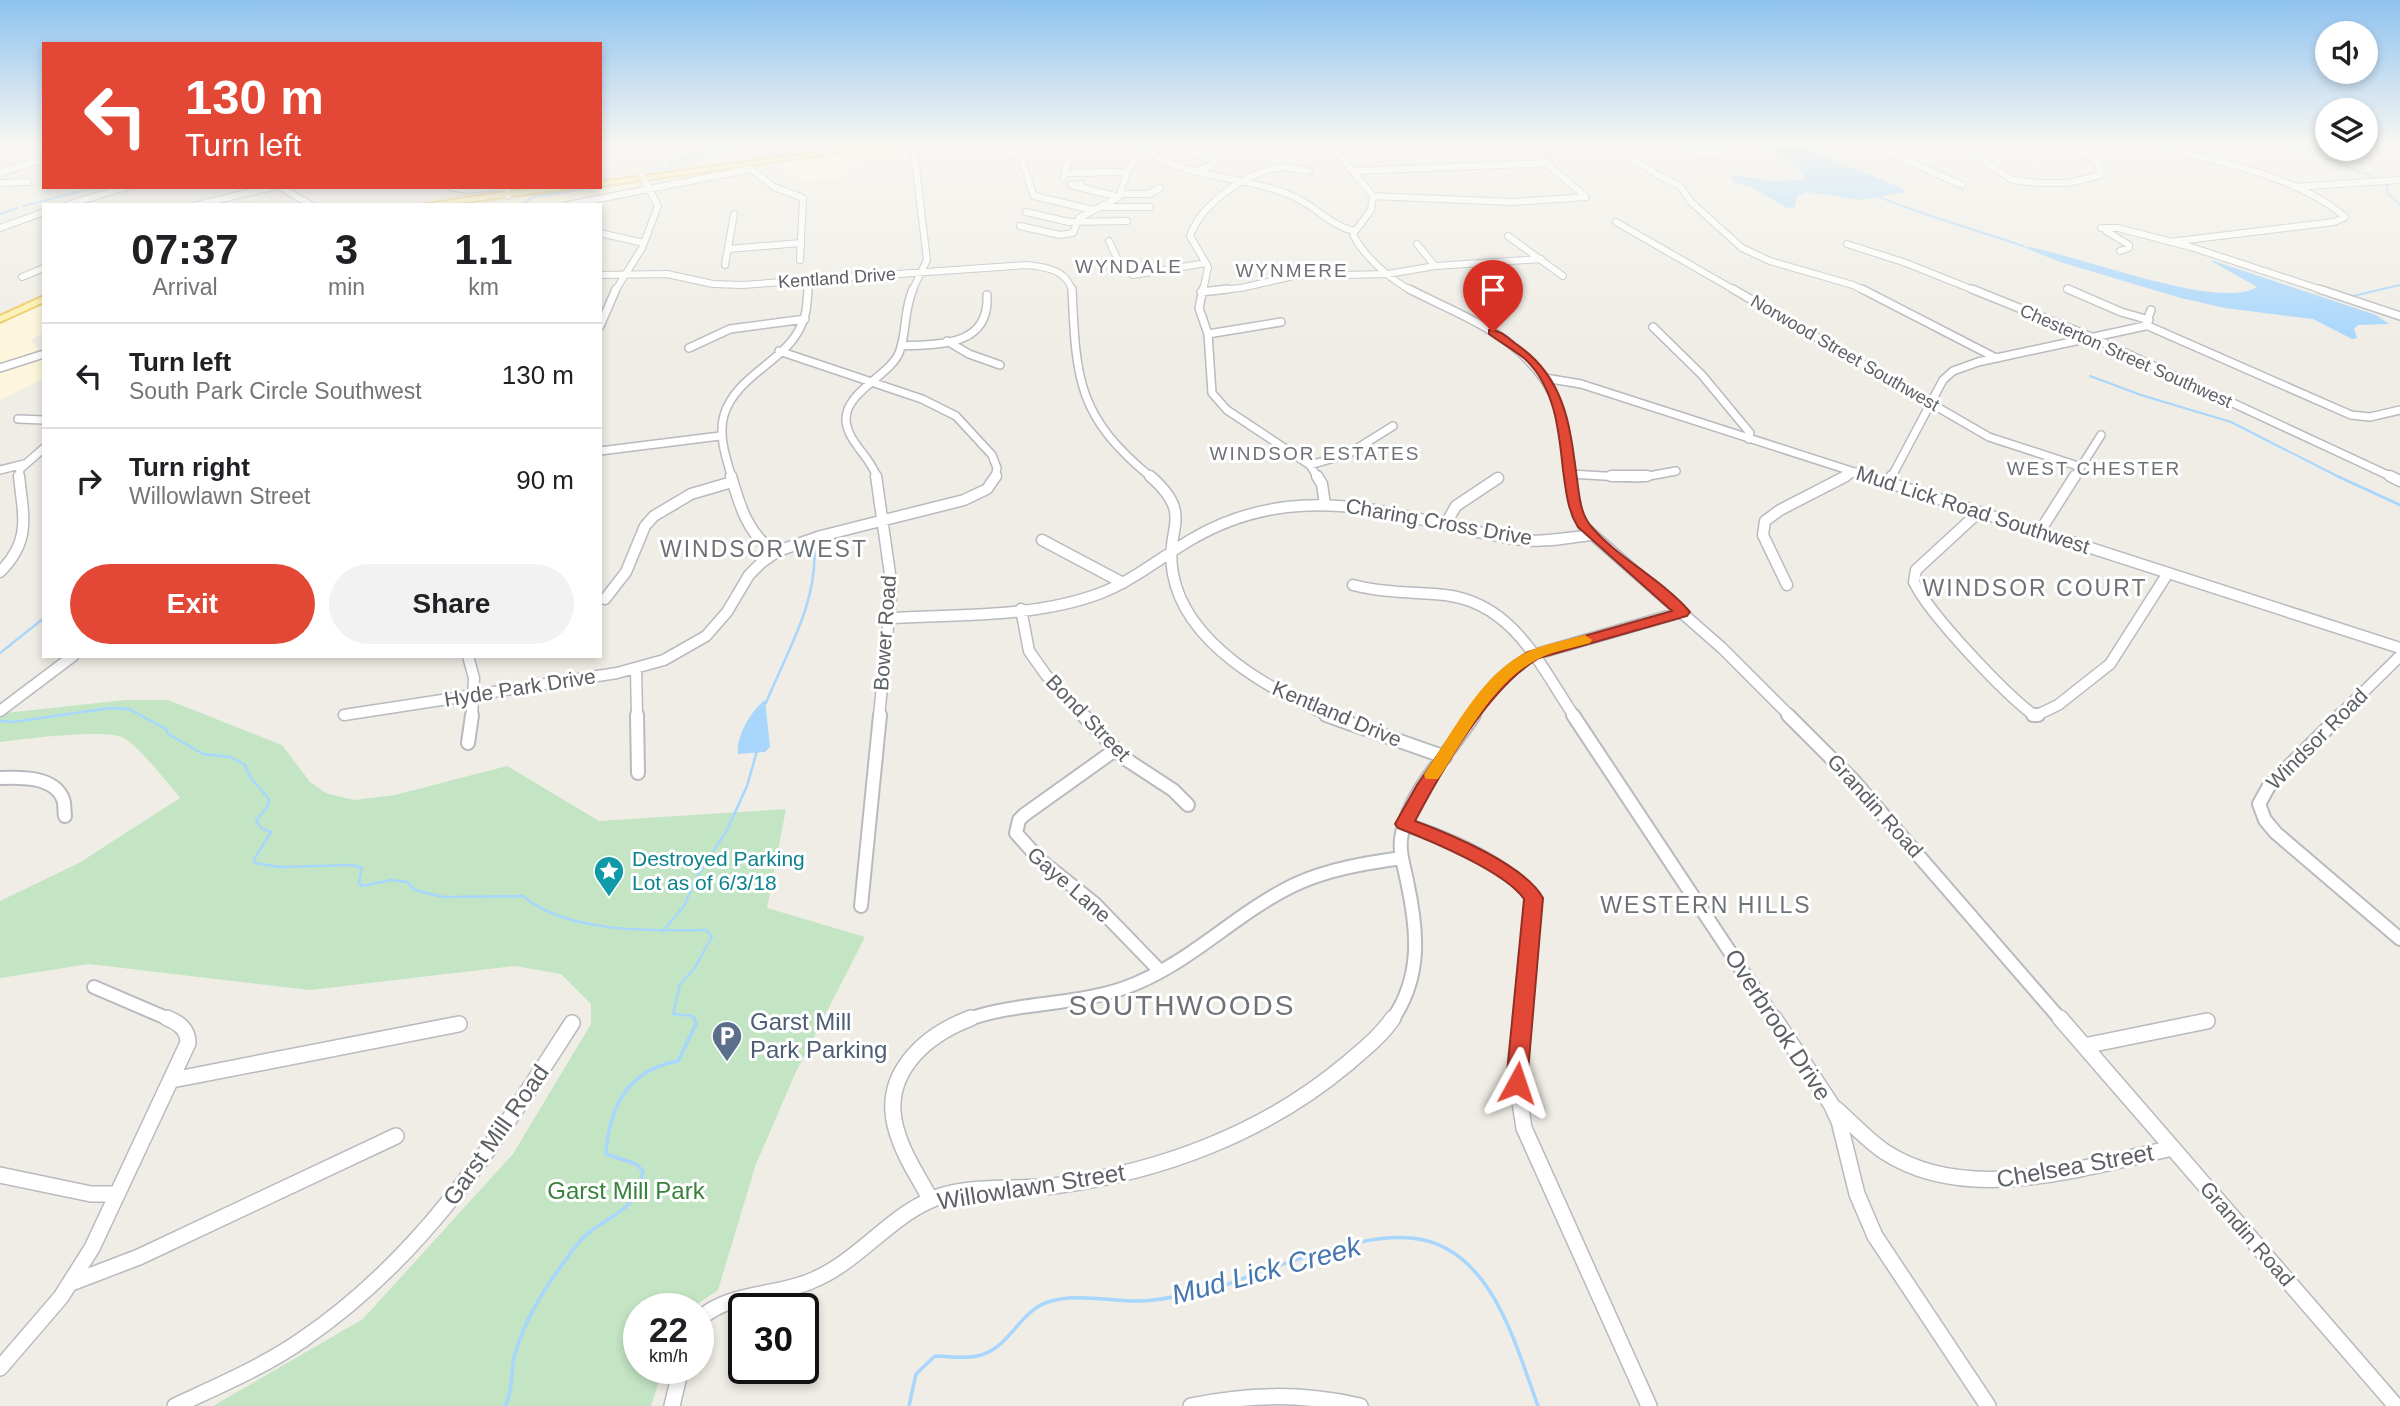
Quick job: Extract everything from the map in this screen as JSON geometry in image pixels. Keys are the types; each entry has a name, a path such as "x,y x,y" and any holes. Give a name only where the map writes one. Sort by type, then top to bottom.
{"main road":[{"path":"0,314 42,298"},
{"path":"0,319 42,298"}],"street":[{"path":"602,322 625,274 644,243 657,209"},
{"path":"800,260 803,209"},
{"name":"Bower Road","path":"861,906 892,588 876,474 849,430 846,419 852,402 892,363 901,346 908,298 927,260 928,243 923,209"},
{"path":"1087,209 1093,210"},
{"path":"1020,226 1067,235 1075,231 1076,222 1096,209"},
{"path":"1212,209 1195,223 1190,232 1192,241 1208,267 1199,308 1208,334 1209,387 1216,400 1227,410 1310,465 1322,484 1325,505"},
{"name":"Grandin Road","path":"1311,209 1355,238 1388,274 1411,292 1501,337 1535,364 1545,378 1563,421 1577,514 1592,535 1757,681 1853,780 2396,1406"},
{"path":"1355,238 1371,209"},
{"path":"1698,209 1742,248 1770,261 1853,285 1996,358"},
{"path":"2170,242 2344,219 2342,212 2335,209"},
{"path":"1026,212 1076,222 1128,221"},
{"path":"0,228 42,213"},
{"path":"725,265 734,214"},
{"name":"Norwood Street Southwest","path":"1616,222 1999,441 2081,467"},
{"path":"2120,251 2129,248 2129,245 2101,228 2114,228 2170,242 2400,316"},
{"path":"602,233 644,243"},
{"path":"1508,236 1563,276"},
{"path":"1109,241 1111,248 1133,275 1206,262"},
{"path":"728,249 801,243"},
{"path":"1417,244 1435,267"},
{"name":"Chesterton Street Southwest","path":"1847,244 1921,269 2091,337 2400,481"},
{"path":"1202,292 1241,288 1293,276 1388,274 1435,267 1541,259"},
{"path":"1051,269 1063,262"},
{"name":"Kentland Drive","path":"602,275 673,275 730,285 1018,265 1051,269 1066,277 1071,283 1077,369 1083,392 1100,426 1118,450 1166,492 1176,508 1178,520 1171,552 1174,582 1193,619 1217,646 1248,672 1303,704 1445,757"},
{"path":"22,276 42,269"},
{"path":"775,553 748,527 720,436 724,415 736,393 798,334 805,319 808,280"},
{"path":"2067,289 2147,322 2351,415 2370,417 2400,410"},
{"path":"901,346 947,341 969,334 982,324 987,313 987,295"},
{"path":"2147,322 2151,310"},
{"path":"689,348 717,332 734,327 805,319"},
{"path":"1208,334 1282,322"},
{"path":"1888,483 1943,380 1953,371 2147,322"},
{"path":"1653,327 1708,382 1750,433 1749,439"},
{"path":"947,341 969,354 1000,365"},
{"name":"Hyde Park Drive","path":"344,715 636,669 675,655 709,633 726,614 749,573 775,553 809,539 977,494 995,480 997,468 992,455 949,411 779,351"},
{"path":"0,368 42,355"},
{"path":"1535,364 1571,381"},
{"name":"Mud Lick Road Southwest","path":"1545,378 1571,381 2400,648"},
{"path":"18,419 42,420"},
{"path":"1310,465 1348,454 1393,426"},
{"path":"2039,531 2101,435"},
{"path":"602,451 720,436"},
{"path":"0,470 24,464 42,450"},
{"path":"0,572 18,551 26,522 19,480 24,464"},
{"path":"1570,474 1638,478 1676,471"},
{"path":"1787,585 1763,535 1765,521 1780,510 1855,472"},
{"path":"1446,526 1456,506 1498,478"},
{"path":"605,599 626,572 645,526 654,516 685,497 732,482"},
{"name":"Charing Cross Drive","path":"890,618 1021,609 1078,600 1123,583 1227,521 1278,507 1325,505 1364,508 1526,541 1592,535"},
{"path":"1979,512 1916,570 1914,581 1930,604 1986,668 2035,716 2058,705 2110,664 2168,573"},
{"path":"1042,540 1123,583"},
{"name":"Overbrook Drive","path":"1353,585 1387,593 1453,596 1476,602 1503,618 1533,655 1831,1104 1839,1121 1857,1194 1875,1236 1988,1406"},
{"name":"Bond Street","path":"1021,609 1026,643 1035,662 1115,750 1173,790 1188,805"},
{"name":"Willowlawn Street","path":"714,1308 723,1303 783,1291 828,1273 855,1256 913,1210 931,1200 964,1192 1053,1186 1144,1169 1222,1142 1285,1108 1369,1044 1396,1015 1405,999 1415,973 1418,946 1417,926 1402,858 1401,835 1404,824 1445,757 1495,684 1533,655 1682,612"},
{"name":"Windsor Road","path":"2400,656 2269,786 2259,804 2265,820 2276,833 2400,939"},
{"path":"3,706 70,658"},
{"path":"468,743 476,678 469,658"},
{"path":"636,669 638,773"},
{"name":"Gaye Lane","path":"1115,750 1018,820 1016,833 1026,848 1095,904 1159,970"},
{"path":"0,778 27,778 50,784 64,797 65,816"},
{"path":"1404,824 1444,839 1513,878 1525,886 1533,898 1517,1083 1521,1117 1531,1149 1649,1406"},
{"path":"931,1200 893,1128 892,1111 899,1076 916,1050 943,1029 960,1021 1001,1012 1093,999 1118,992 1159,970 1292,886 1326,873 1402,858"},
{"path":"0,1368 71,1283 92,1248 188,1043 185,1028 93,987"},
{"path":"2084,1046 2207,1021"},
{"path":"172,1080 459,1024"},
{"name":"Garst Mill Road","path":"175,1406 277,1356 334,1317 382,1276 409,1249 475,1172 572,1024"},
{"name":"Chelsea Street","path":"1831,1104 1885,1152 1919,1167 1967,1180 1990,1181 2044,1176 2173,1148"},
{"path":"71,1283 139,1257 396,1136"},
{"path":"0,1175 91,1194 117,1194"},
{"path":"672,1406 677,1384"},
{"path":"1191,1406 1234,1396 1272,1393 1303,1395 1360,1406"}],"shaded area":[{"path":"42,304 42,333 30,340 42,353 42,379 0,400 0,323"}],"green space":[{"name":"Garst Mill Park","path":"126,700 168,700 282,745 310,782 326,793 354,800 395,795 507,766 599,821 786,809 767,908 865,937 795,1074 756,1164 718,1290 714,1293 623,1293 623,1384 658,1384 651,1406 213,1406 363,1319 513,1154 591,1024 591,1004 561,974 515,966 310,990 89,964 0,978 0,901 79,863 180,798 145,757 124,738 84,734 0,742 0,716 5,713"}],"water":[{"path":"2021,246 2178,287 2237,293 2257,287 2211,261 2214,261 2376,315 2389,324 2358,325 2354,329 2357,338 2352,339 2313,319 2225,308 2181,298 2060,262"},
{"path":"765,700 770,747 765,752 738,754 739,740 746,724"}],"waterway":[{"path":"0,214 15,209"},
{"path":"1911,209 2023,246"},
{"path":"2349,297 2400,285"},
{"path":"2090,376 2141,395 2231,422 2338,476"},
{"path":"2338,476 2400,505"},
{"path":"766,703 806,606 814,566 814,545"},
{"path":"0,653 42,620"},
{"name":"Mud Lick Creek","path":"0,721 13,722 110,708 129,709 166,729 168,734 203,754 231,757 245,765 250,777 269,799 268,806 256,821 262,829 271,832 254,859 255,863 279,867 352,865 362,868 359,882 361,886 392,880 407,882 415,890 443,897 523,896 541,908 586,923 664,930"},
{"path":"664,930 684,906 696,878 727,830 747,786 757,751"},
{"name":"Mud Lick Creek","path":"664,930 706,930 712,937 694,969 680,984 673,1014 694,1018"},
{"name":"Mud Lick Creek","path":"505,1406 520,1339 540,1298 575,1247 585,1236 625,1207 639,1187 643,1171 636,1164 606,1154 611,1120 617,1106 624,1093 646,1073 678,1061 696,1024 694,1018"},
{"name":"Mud Lick Creek","path":"909,1406 916,1374 935,1356 967,1357 988,1352 1006,1339 1029,1314 1048,1302 1070,1298 1138,1301 1174,1297 1219,1287 1343,1246 1394,1238 1411,1238 1438,1245 1461,1258 1480,1278 1509,1327 1538,1406"}],"slow traffic":[{"path":"1432,775 1484,698 1507,673 1533,655 1585,640"}],"place":[{"name":"Destroyed Parking Lot as of 6/3/18","path":"609,898"},
{"name":"Garst Mill Park Parking","path":"727,1063"}],"district":[{"name":"WYNDALE","path":"1129,266"},
{"name":"WYNMERE","path":"1292,270"},
{"name":"WINDSOR ESTATES","path":"1315,453"},
{"name":"WEST CHESTER","path":"2094,468"},
{"name":"WINDSOR WEST","path":"764,549"},
{"name":"WINDSOR COURT","path":"2035,588"},
{"name":"WESTERN HILLS","path":"1706,905"},
{"name":"SOUTHWOODS","path":"1182,1005"}],"route":[{"path":"1493,332 1528,357 1542,373 1554,396 1563,421 1573,499 1579,520 1592,535 1682,612 1533,655 1518,664 1495,684 1484,698 1423,789 1404,824 1444,839 1513,878 1525,886 1533,898 1517,1083"}]}
